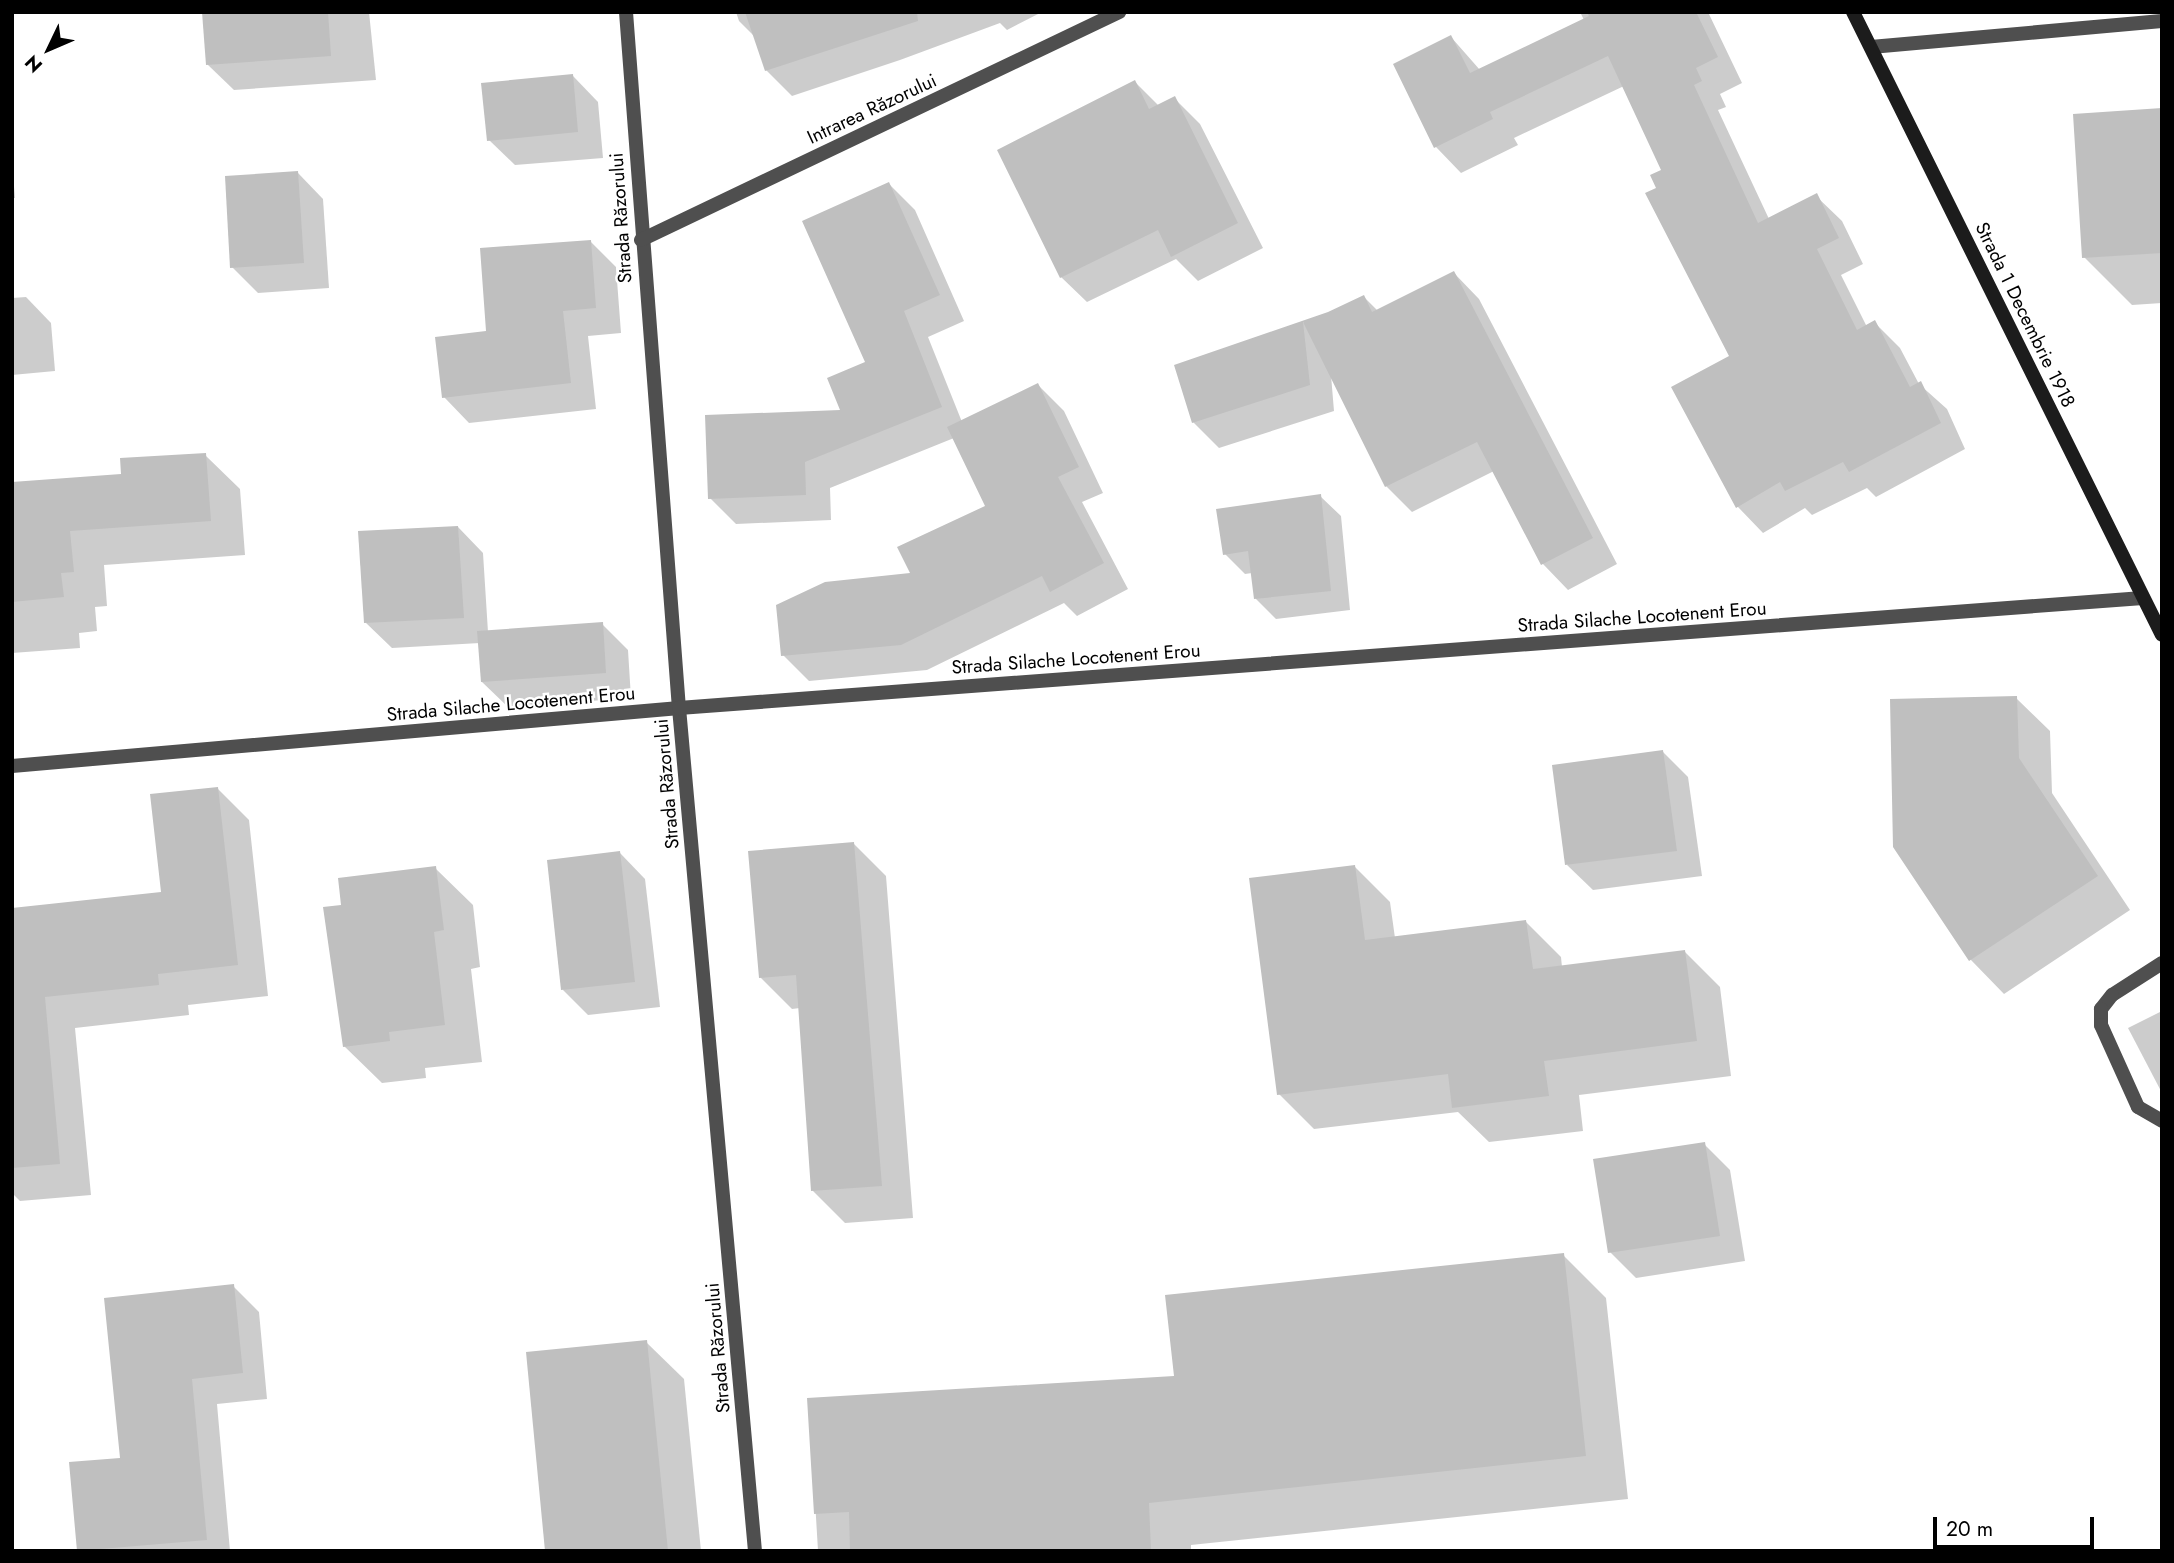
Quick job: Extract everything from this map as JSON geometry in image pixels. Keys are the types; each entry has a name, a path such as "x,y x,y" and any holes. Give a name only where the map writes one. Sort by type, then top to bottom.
{"main road":[{"name":"Strada 1 Decembrie 1918","path":"1853,12 2162,635"}],"street":[{"name":"Strada Răzorului","path":"626,12 641,240 679,708 755,1551"},
{"name":"Intrarea Răzorului","path":"641,240 1119,12"},
{"path":"1871,47 2162,21"},
{"name":"Strada Silache Locotenent Erou","path":"12,766 679,708 2143,598"},
{"path":"2162,963 2112,995 2101,1009 2101,1025 2138,1107 2162,1121"}],"building":[{"path":"202,12 328,12 331,56 206,65"},
{"path":"745,12 917,12 918,21 765,71"},
{"path":"1587,12 1701,12 1697,14 1718,57 1696,68 1702,81 1694,85 1758,223 1817,193 1839,238 1817,249 1857,330 1875,320 1910,387 1921,381 1941,423 1849,472 1843,462 1785,491 1780,482 1736,508 1671,387 1729,356 1645,193 1656,188 1650,175 1661,170 1608,56 1490,112 1493,119 1434,148 1393,64 1451,35 1470,73 1589,16"},
{"path":"573,74 578,132 487,141 481,83"},
{"path":"1135,80 1149,109 1175,96 1238,223 1171,257 1158,230 1060,278 997,150"},
{"path":"2162,108 2162,253 2082,258 2073,114"},
{"path":"298,171 304,263 230,268 225,176"},
{"path":"889,182 940,295 904,311 942,407 805,462 806,495 708,499 705,415 840,410 827,378 865,362 802,221"},
{"path":"591,240 596,308 563,311 571,383 442,398 435,337 486,331 480,248"},
{"path":"1454,271 1593,538 1541,565 1477,442 1385,487 1303,322 1310,385 1192,423 1174,365 1328,312 1364,295 1372,312"},
{"path":"1038,383 1079,467 1058,477 1104,563 1050,592 1042,576 901,645 781,656 776,605 825,582 910,573 897,547 985,506 947,427"},
{"path":"206,453 211,521 70,531 74,572 61,573 64,597 12,602 12,482 121,474 120,458"},
{"path":"1321,494 1331,591 1254,599 1248,551 1223,555 1216,509"},
{"path":"458,526 464,618 364,623 358,531"},
{"path":"603,622 606,673 481,682 477,631"},
{"path":"2017,696 2019,758 2098,876 1969,961 1893,847 1890,699"},
{"path":"1663,750 1677,851 1565,865 1552,765"},
{"path":"218,787 238,965 158,974 159,985 45,997 60,1164 12,1168 12,908 161,892 150,794"},
{"path":"854,842 882,1186 811,1191 796,975 759,978 748,851"},
{"path":"620,851 635,982 561,990 547,860"},
{"path":"1355,865 1365,940 1526,920 1533,969 1685,950 1697,1041 1544,1061 1549,1096 1452,1108 1448,1074 1277,1095 1249,878"},
{"path":"436,866 444,930 434,932 445,1025 389,1032 390,1041 343,1047 323,907 341,905 338,878"},
{"path":"1705,1142 1720,1236 1608,1253 1593,1159"},
{"path":"1564,1253 1586,1456 1149,1503 1151,1551 850,1551 849,1512 814,1514 807,1398 1174,1376 1165,1295"},
{"path":"234,1284 243,1373 192,1379 207,1540 77,1551 69,1462 120,1458 104,1298"},
{"path":"647,1340 668,1551 545,1551 526,1352"}]}
